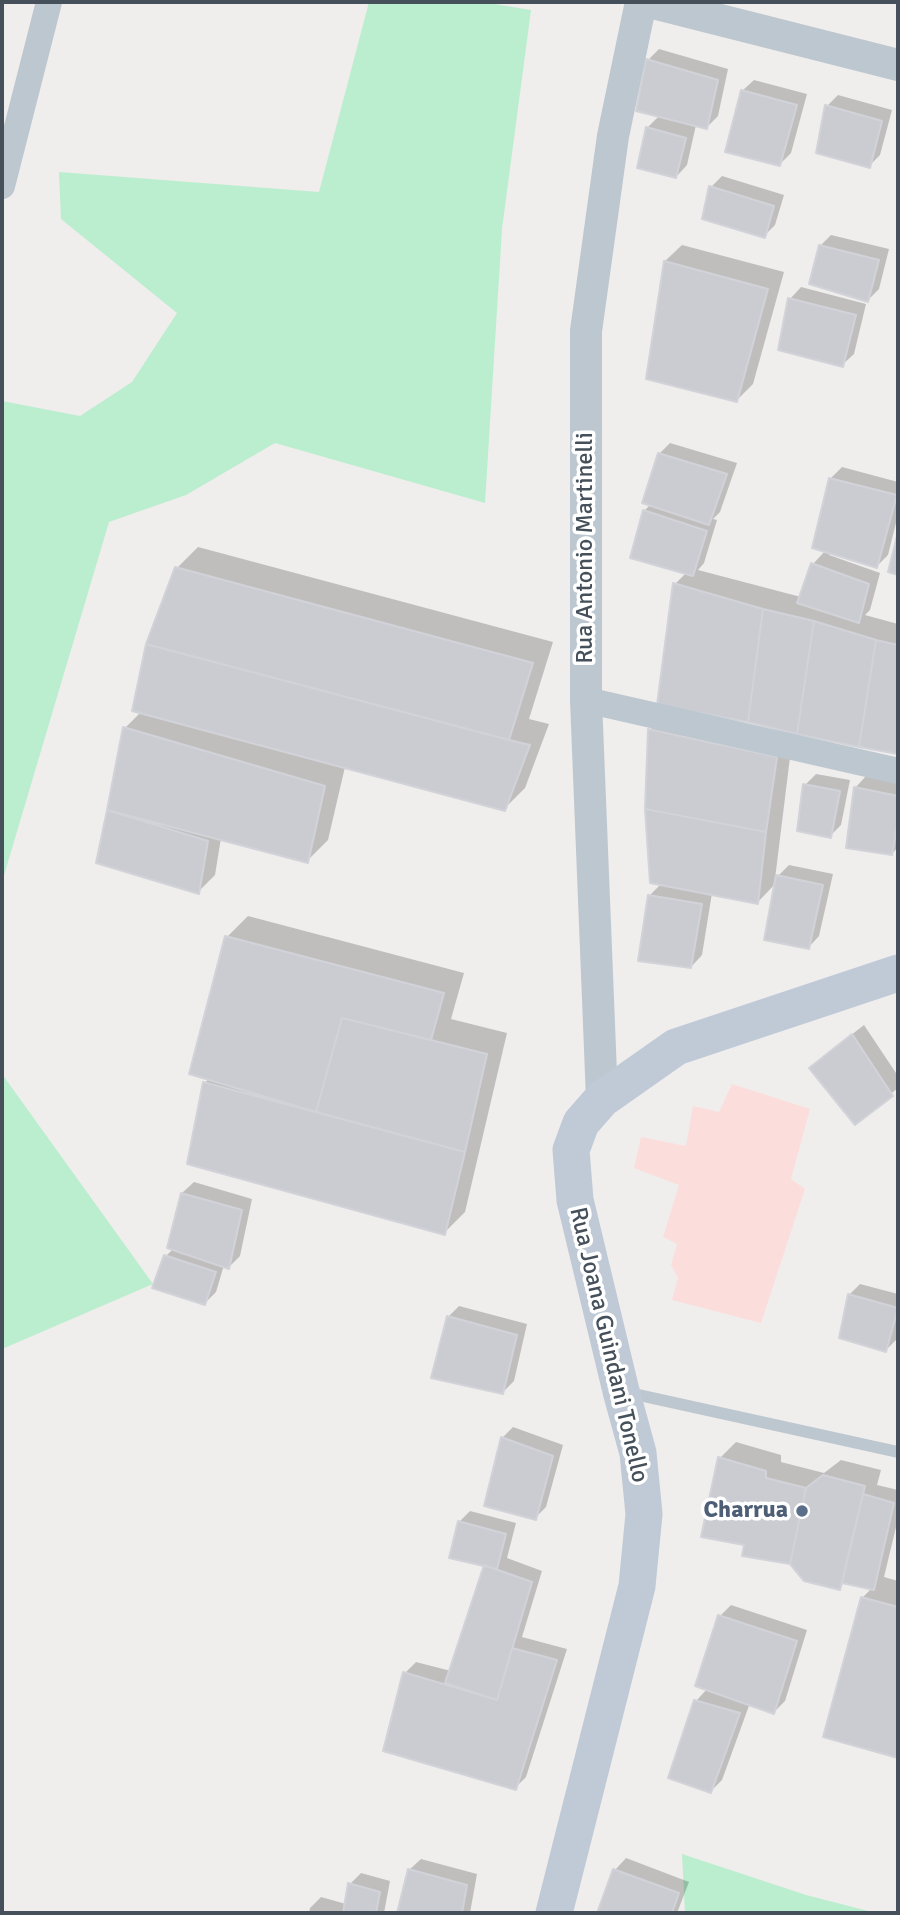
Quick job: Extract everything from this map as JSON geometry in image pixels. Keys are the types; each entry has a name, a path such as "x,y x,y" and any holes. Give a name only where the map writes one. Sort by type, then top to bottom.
{"main road":[{"name":"Rua Joana Guindani Tonello","path":"554,1913 638,1586 644,1514 638,1452 575,1200 571,1150 581,1124 602,1099 676,1047 898,974"}],"street":[{"path":"2,186 48,2"},
{"name":"Rua Antonio Martinelli","path":"602,1099 586,700 586,331 613,136 641,2"},
{"path":"649,2 898,65"},
{"path":"586,700 898,771"}],"lane":[{"path":"621,1391 898,1452"}],"shaded area":[{"path":"732,1084 810,1109 791,1179 805,1189 761,1323 672,1300 678,1278 671,1265 677,1244 663,1237 679,1185 634,1168 641,1137 686,1146 693,1106 719,1112"}],"green space":[{"path":"369,2 482,2 531,10 502,229 485,503 275,443 186,495 109,522 2,882 2,401 80,416 132,382 177,313 61,219 59,172 319,192"},
{"path":"2,1074 153,1284 2,1349"},
{"path":"682,1854 806,1895 876,1913 685,1913"}],"building":[{"path":"646,59 718,80 707,129 636,111"},
{"path":"741,90 797,105 780,166 725,152"},
{"path":"825,105 882,121 870,168 816,153"},
{"path":"646,127 686,138 676,178 637,168"},
{"path":"709,186 774,206 765,238 702,219"},
{"path":"819,245 879,260 868,302 809,284"},
{"path":"664,261 768,289 737,402 646,379"},
{"path":"788,298 856,315 843,367 778,350"},
{"path":"658,453 727,474 709,525 642,503"},
{"path":"829,478 897,495 877,568 812,548"},
{"path":"643,510 707,531 693,576 630,558"},
{"path":"898,532 898,575 888,572"},
{"path":"811,563 869,584 859,623 797,603"},
{"path":"175,567 533,663 509,740 146,644"},
{"path":"673,583 763,609 748,722 657,705"},
{"path":"763,609 814,621 797,734 748,722"},
{"path":"814,621 876,640 859,747 797,734"},
{"path":"876,640 898,645 898,754 859,747"},
{"path":"146,644 530,745 505,811 132,711"},
{"path":"123,727 325,786 308,863 107,810"},
{"path":"648,729 777,757 766,832 645,809"},
{"path":"803,784 840,791 831,838 797,831"},
{"path":"854,787 898,796 898,821 892,855 846,848"},
{"path":"645,809 766,832 758,904 650,883"},
{"path":"107,810 208,841 199,894 96,863"},
{"path":"776,875 823,885 809,949 764,940"},
{"path":"648,895 702,904 691,968 638,961"},
{"path":"225,936 444,993 431,1040 342,1018 316,1112 189,1074"},
{"path":"342,1018 487,1054 465,1152 316,1112"},
{"path":"852,1034 893,1096 855,1125 809,1068"},
{"path":"203,1082 465,1152 445,1235 187,1164"},
{"path":"181,1193 242,1210 229,1269 167,1248"},
{"path":"164,1255 216,1272 205,1305 152,1288"},
{"path":"848,1294 898,1308 886,1352 839,1338"},
{"path":"447,1316 517,1335 503,1394 431,1378"},
{"path":"501,1437 553,1456 536,1520 484,1506"},
{"path":"718,1457 766,1471 766,1478 806,1488 790,1564 742,1556 744,1545 701,1537"},
{"path":"823,1475 865,1486 840,1590 804,1581 790,1564 806,1488"},
{"path":"863,1494 894,1503 874,1590 842,1583"},
{"path":"458,1521 506,1534 497,1569 449,1558"},
{"path":"484,1565 532,1582 497,1700 445,1683"},
{"path":"861,1597 898,1607 898,1758 823,1737"},
{"path":"718,1615 797,1641 774,1714 695,1686"},
{"path":"512,1648 557,1660 516,1790 383,1751 403,1672 497,1700"},
{"path":"694,1700 740,1713 711,1793 668,1778"},
{"path":"408,1869 467,1885 462,1913 397,1913"},
{"path":"613,1869 679,1893 672,1913 597,1913"},
{"path":"348,1883 380,1892 376,1913 343,1913"}],"place":[{"name":"Charrua","path":"802,1511"}]}
